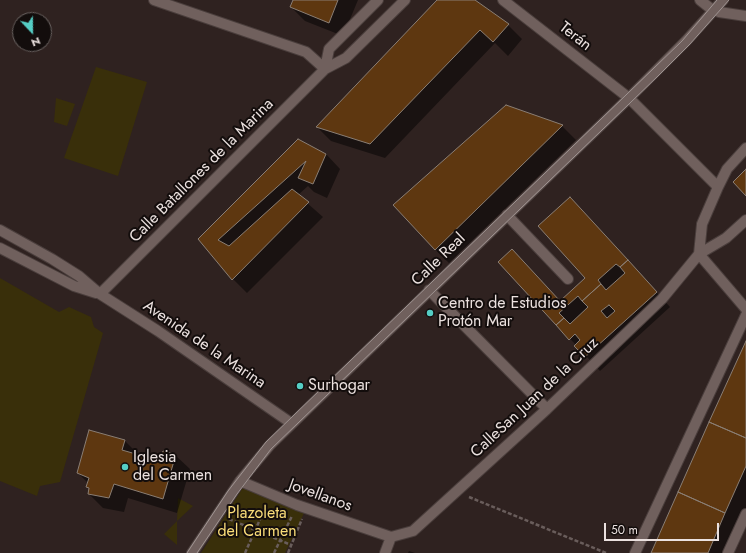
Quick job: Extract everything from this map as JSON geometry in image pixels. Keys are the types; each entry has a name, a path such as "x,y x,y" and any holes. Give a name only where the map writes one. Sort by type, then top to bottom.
{"street":[{"path":"154,0 306,52 325,68"},
{"path":"325,68 329,48 378,0"},
{"path":"325,68 346,58 405,0"},
{"name":"Terán","path":"503,0 630,98 718,187"},
{"path":"700,0 718,12 746,16"},
{"name":"Calle Real","path":"192,553 240,481 270,445 291,423 630,98 686,41 723,0"},
{"name":"Calle Batallones de la Marina","path":"100,294 325,68"},
{"path":"746,148 727,169 718,187 702,224 699,254 746,309"},
{"path":"507,215 568,280"},
{"path":"699,254 726,238 746,220"},
{"name":"Avenida de la Marina","path":"0,230 79,276 100,294 158,331 291,423"},
{"name":"Avenida de la Marina","path":"0,248 74,286 100,294"},
{"name":"CalleSan Juan de la Cruz","path":"391,537 413,531 456,492 662,299 699,254"},
{"path":"429,290 546,409"},
{"path":"635,553 746,315"},
{"name":"Jovellanos","path":"240,481 302,506 391,537"},
{"path":"728,553 746,514"},
{"path":"385,553 391,537"}],"path":[{"path":"456,492 606,553"},
{"path":"245,553 271,494"},
{"path":"274,553 302,506"},
{"path":"288,553 302,506"},
{"path":"217,514 291,545"}],"green space":[{"path":"96,67 147,82 118,176 64,158"},
{"path":"56,98 75,104 67,126 54,122"},
{"path":"0,278 59,312 69,307 91,317 94,327 103,333 60,482 40,486 37,496 0,481"},
{"name":"Plazoleta del Carmen","path":"244,486 306,509 285,553 201,553"},
{"path":"178,498 193,506 177,521"},
{"path":"177,521 177,545 164,534"}],"building":[{"path":"293,0 338,0 329,23 290,7"},
{"path":"437,0 475,0 509,24 493,42 480,30 370,144 316,127"},
{"path":"506,105 563,125 435,250 393,205"},
{"path":"298,139 326,154 313,184 298,178 306,161 218,240 229,246 292,189 309,202 232,280 198,239"},
{"path":"746,169 746,196 733,182"},
{"path":"570,197 628,260 620,267 616,264 598,280 601,284 582,301 578,296 559,313 564,318 556,325 498,262 512,249 560,301 585,278 538,226"},
{"path":"628,260 657,292 585,357 574,346 580,340 575,334 569,340 556,325 564,318 570,324 588,307 582,301 601,284 606,290 625,273 620,267","holes":["609,305 615,311 607,318 601,311"]},
{"path":"746,341 746,438 709,422"},
{"path":"709,422 746,438 746,466 725,513 678,492"},
{"name":"Iglesia del Carmen","path":"89,430 125,440 122,450 160,461 163,451 176,454 163,499 114,484 109,498 88,494 89,488 86,487 89,478 77,473"},
{"path":"678,492 725,513 708,553 651,553"}],"tram line":[{"path":"187,553 228,491 266,442 682,41 717,0"},
{"path":"197,553 237,494 271,449 658,76 690,44 729,0"}],"place":[{"name":"Centro de Estudios Protón Mar","path":"430,313"},
{"name":"Surhogar","path":"300,386"},
{"name":"Iglesia del Carmen","path":"125,467"}]}
